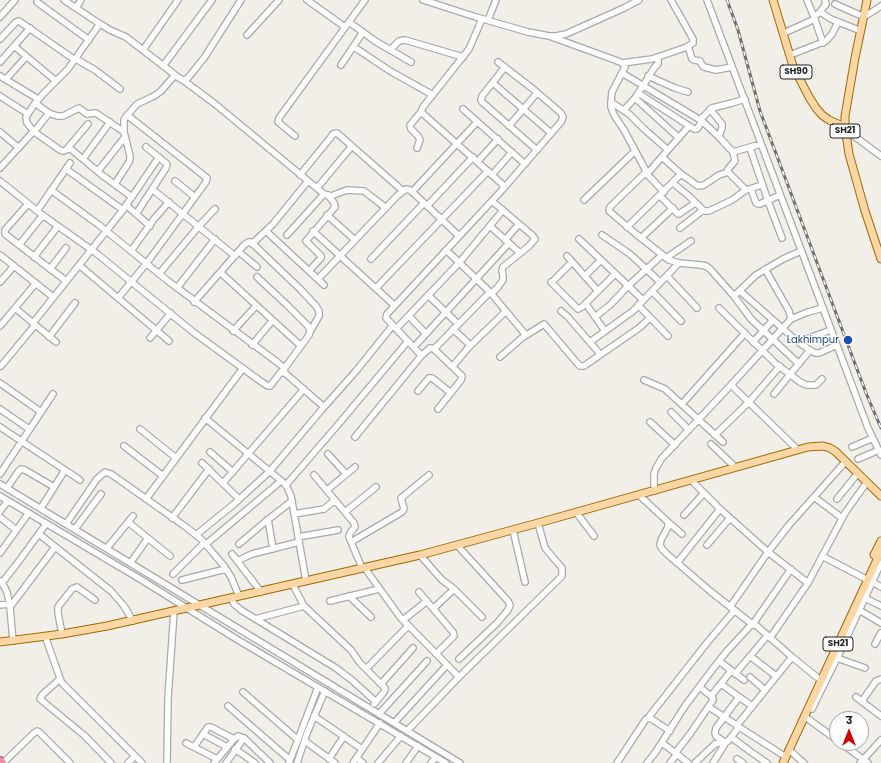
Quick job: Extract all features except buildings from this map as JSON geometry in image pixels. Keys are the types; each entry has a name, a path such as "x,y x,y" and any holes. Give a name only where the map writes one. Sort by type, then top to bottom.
{"main road":[{"name":"SH90","path":"772,0 784,33 790,56 800,81 816,108 822,115 845,127"},
{"name":"SH21","path":"867,0 847,106 845,127 853,170 881,259"},
{"path":"0,642 89,630 133,621 420,555 655,491 735,467 816,446 830,448 836,452 881,496"},
{"path":"805,717 803,709 881,541"},
{"name":"SH21","path":"786,757 881,551"}],"street":[{"path":"0,17 15,0"},
{"path":"64,0 110,30 126,37 175,75 184,80 326,195 335,206 306,241 321,256 319,261 309,271"},
{"path":"76,8 81,0"},
{"path":"143,50 178,0"},
{"path":"163,66 212,0"},
{"path":"184,80 189,78 204,58 241,0"},
{"path":"247,35 279,0"},
{"path":"307,0 345,27"},
{"path":"295,136 280,124 278,120 365,0"},
{"path":"423,0 482,19 528,32 549,36 622,63 643,61 693,43 693,39 671,0"},
{"path":"488,20 496,0"},
{"path":"549,36 566,34 639,0"},
{"path":"707,0 836,345 880,453 858,459"},
{"path":"807,0 823,43"},
{"path":"784,33 814,18 826,4 825,0"},
{"path":"37,2 89,40"},
{"path":"835,4 864,17 881,6"},
{"path":"820,12 829,18 861,31"},
{"path":"417,148 420,140 412,131 410,126 411,123 469,49 482,19"},
{"path":"0,39 11,26 18,21 21,21 75,59 120,88"},
{"path":"349,22 375,41 411,62"},
{"path":"790,56 823,43 829,38 838,22"},
{"path":"100,24 65,73 36,101 26,120 33,131 60,150 72,150 132,197"},
{"path":"0,62 30,28"},
{"path":"341,65 363,32"},
{"path":"390,50 399,41 405,40 463,57"},
{"path":"14,46 56,81"},
{"path":"688,46 692,58 700,61 704,67 716,70 732,67"},
{"path":"354,47 390,71 433,95"},
{"path":"6,79 26,56"},
{"path":"624,110 636,96 648,76 658,64 658,56"},
{"path":"421,356 394,327 386,316 394,305 503,189 563,117 538,93 498,62"},
{"path":"622,63 625,67 614,89 611,102 614,115 624,130 646,173 677,213 680,214 695,202"},
{"path":"505,67 481,100 536,150"},
{"path":"622,73 701,121 733,152 736,161 728,169 728,172 719,175 706,184 700,186 695,185 662,157"},
{"path":"115,184 130,158 124,135 124,120 137,104 161,91 175,75"},
{"path":"0,76 36,101 49,113 57,116 63,116 79,108 85,113 96,113 110,122 124,135"},
{"path":"648,76 688,92"},
{"path":"493,83 551,133"},
{"path":"509,126 538,93"},
{"path":"0,96 28,114"},
{"path":"636,96 696,129 699,127 701,121 710,109 744,99"},
{"path":"636,96 679,138"},
{"path":"611,102 624,110 668,150"},
{"path":"463,109 525,164"},
{"path":"710,109 722,124 719,137"},
{"path":"421,112 478,161 502,184 503,189"},
{"path":"0,168 49,113"},
{"path":"118,298 146,264 206,182 207,178 127,115"},
{"path":"83,159 110,122"},
{"path":"412,192 477,122"},
{"path":"67,149 88,124"},
{"path":"689,126 662,157 609,209 611,213 641,238 674,262 706,266 713,271 751,319 799,364"},
{"path":"845,127 854,136 881,156"},
{"path":"0,132 19,148"},
{"path":"300,175 335,133 339,134 403,191"},
{"path":"98,171 124,135"},
{"path":"478,161 498,139"},
{"path":"733,152 761,144"},
{"path":"317,188 352,146"},
{"path":"136,214 166,168 167,164 146,147"},
{"path":"750,148 782,238"},
{"path":"584,200 635,151"},
{"path":"376,288 442,220 512,152"},
{"path":"1,366 53,297 125,208 159,157"},
{"path":"371,259 473,157"},
{"path":"37,211 70,163"},
{"path":"66,169 136,214 150,226"},
{"path":"728,172 748,190 758,204 780,196"},
{"path":"628,227 681,174"},
{"path":"0,181 37,211 132,282 193,332 268,386 272,384 281,372 284,371 319,316 319,311 316,306 251,242 247,243 194,302"},
{"path":"175,181 195,197"},
{"path":"252,244 273,224 308,181"},
{"path":"673,183 690,197 704,212 732,200 748,190 762,185"},
{"path":"152,189 215,239 257,267"},
{"path":"318,279 406,189 426,204 459,236"},
{"path":"51,190 106,231 194,302 276,362 324,407"},
{"path":"287,235 326,195 333,195 347,190 364,191 386,208"},
{"path":"354,437 421,356 430,348 434,349 458,324 498,287 503,280 502,268 504,265 529,246 535,239 492,201"},
{"path":"131,251 169,202"},
{"path":"28,204 5,230 5,234 66,281"},
{"path":"641,238 673,208"},
{"path":"159,274 215,209"},
{"path":"196,535 270,471 394,327 409,316 459,263 503,210"},
{"path":"680,228 703,210"},
{"path":"19,245 43,215"},
{"path":"327,215 356,240"},
{"path":"414,347 476,280 519,224"},
{"path":"34,257 58,226"},
{"path":"490,226 520,253"},
{"path":"266,231 324,285"},
{"path":"313,232 394,305"},
{"path":"602,235 625,250 660,282"},
{"path":"176,288 215,239"},
{"path":"579,239 628,286 650,318 668,336"},
{"path":"595,316 610,305 646,269 664,256 691,241"},
{"path":"50,269 66,248"},
{"path":"446,250 491,293 525,334 525,336"},
{"path":"734,296 756,275 801,250"},
{"path":"0,255 53,297"},
{"path":"567,256 598,291"},
{"path":"585,276 601,260"},
{"path":"572,262 553,280 578,309 586,304 615,274"},
{"path":"590,342 628,315 679,263"},
{"path":"79,265 169,341"},
{"path":"0,282 14,266"},
{"path":"766,269 792,319"},
{"path":"221,273 301,346"},
{"path":"667,276 697,308"},
{"path":"257,277 310,328 310,332"},
{"path":"0,326 36,283"},
{"path":"652,290 681,320"},
{"path":"740,291 798,342 810,350 819,353 836,345"},
{"path":"428,295 458,324"},
{"path":"50,337 75,303"},
{"path":"586,304 605,331"},
{"path":"233,331 256,306"},
{"path":"15,308 56,342"},
{"path":"719,308 753,342 800,382 806,386 816,385 822,379"},
{"path":"655,491 654,480 656,468 662,458 792,319 823,308"},
{"path":"453,366 470,345 506,311"},
{"path":"561,311 600,354"},
{"path":"150,338 171,314"},
{"path":"409,316 426,334"},
{"path":"500,357 525,336 544,324 580,366 584,366 639,328 650,318"},
{"path":"753,342 773,320"},
{"path":"252,345 272,321"},
{"path":"453,329 470,345"},
{"path":"798,342 831,330"},
{"path":"682,404 745,334"},
{"path":"173,574 205,544 283,483 342,420 408,341"},
{"path":"434,349 462,375 462,378 438,409"},
{"path":"774,394 810,350"},
{"path":"715,435 749,402 780,366"},
{"path":"146,499 243,368"},
{"path":"418,391 431,378 434,378 451,393"},
{"path":"644,380 665,389 723,442"},
{"path":"0,383 41,412"},
{"path":"731,385 798,450"},
{"path":"224,483 304,389"},
{"path":"0,474 53,394"},
{"path":"0,409 29,429"},
{"path":"671,412 689,430"},
{"path":"205,418 270,471 289,491 306,581"},
{"path":"650,422 674,445"},
{"path":"0,427 80,480"},
{"path":"140,429 176,458"},
{"path":"852,447 873,438"},
{"path":"711,444 735,467"},
{"path":"124,446 163,476"},
{"path":"210,452 233,472"},
{"path":"328,454 346,474"},
{"path":"617,763 645,721 732,609 768,552 789,525 846,461"},
{"path":"202,463 239,499"},
{"path":"327,490 355,467"},
{"path":"8,488 21,469 54,488"},
{"path":"172,518 209,469"},
{"path":"41,508 65,470"},
{"path":"66,524 97,479 105,472 111,474 196,535 226,569 239,596"},
{"path":"837,499 858,473"},
{"path":"314,475 355,526 349,535 363,568 408,626 459,677"},
{"path":"351,542 404,511 401,498 429,475"},
{"path":"691,480 720,509 768,552 808,583"},
{"path":"711,696 721,684 769,637 808,583 842,518 867,482"},
{"path":"0,484 131,562 198,605 460,763"},
{"path":"345,512 376,487"},
{"path":"684,515 704,493"},
{"path":"75,529 101,494"},
{"path":"639,495 682,534"},
{"path":"0,496 446,763"},
{"path":"814,497 842,518"},
{"path":"294,514 324,508 335,500"},
{"path":"0,511 8,501"},
{"path":"239,544 292,501"},
{"path":"677,562 720,509"},
{"path":"576,512 594,536"},
{"path":"0,553 28,514"},
{"path":"107,548 133,516"},
{"path":"0,517 16,530"},
{"path":"707,545 730,518"},
{"path":"268,519 273,549"},
{"path":"128,522 170,556"},
{"path":"668,522 668,527 660,545 667,554 732,609 757,626 818,678"},
{"path":"407,731 459,677 562,576 563,570 561,566 545,548 538,523"},
{"path":"13,641 10,605 1,581 19,562 46,524"},
{"path":"237,561 248,555 338,530"},
{"path":"513,530 525,582"},
{"path":"39,534 114,594 124,606 133,621"},
{"path":"131,562 148,538"},
{"path":"457,545 510,604 508,610 497,623 459,659"},
{"path":"10,605 55,547"},
{"path":"232,554 261,592"},
{"path":"420,555 442,580 454,589 482,617"},
{"path":"822,556 864,578"},
{"path":"829,734 805,717 837,658 881,563"},
{"path":"182,580 226,569"},
{"path":"647,763 670,731 685,706 720,661 752,624 791,569"},
{"path":"872,582 881,587"},
{"path":"293,584 304,606 351,650 360,663 385,690 370,708"},
{"path":"62,634 58,607 72,589 77,587 95,600"},
{"path":"330,601 379,589"},
{"path":"434,608 454,589"},
{"path":"419,592 452,629 454,634 436,654"},
{"path":"350,596 371,617"},
{"path":"231,598 237,607 336,668 354,681 376,702"},
{"path":"865,598 881,606"},
{"path":"403,620 427,601"},
{"path":"0,605 10,605"},
{"path":"255,619 304,606"},
{"path":"859,610 881,623"},
{"path":"167,763 168,698 174,611"},
{"path":"366,669 408,626"},
{"path":"875,644 881,633"},
{"path":"45,636 60,679 66,688 142,763"},
{"path":"381,684 413,648"},
{"path":"750,656 776,676"},
{"path":"712,763 725,742 731,737 738,727 738,724 792,657"},
{"path":"837,658 864,668"},
{"path":"379,714 427,661"},
{"path":"720,661 744,680"},
{"path":"394,723 447,665"},
{"path":"750,676 765,690"},
{"path":"60,679 45,692 40,699 85,736 110,762"},
{"path":"862,701 876,682 881,679"},
{"path":"721,684 752,706"},
{"path":"228,706 290,762 318,687"},
{"path":"670,763 714,700 700,687"},
{"path":"297,763 325,691"},
{"path":"243,692 298,740"},
{"path":"725,742 716,736 715,730 739,697"},
{"path":"856,697 881,716"},
{"path":"709,707 786,757 804,763"},
{"path":"314,716 362,749"},
{"path":"648,718 670,731"},
{"path":"363,763 355,760 380,724"},
{"path":"194,747 208,727 212,727 234,739"},
{"path":"2,762 37,731 70,763"},
{"path":"203,734 227,747"},
{"path":"186,743 215,761 238,736 244,738 270,763"},
{"path":"329,759 344,736"},
{"path":"378,763 401,736"},
{"path":"731,737 766,763"},
{"path":"226,763 244,738"},
{"path":"851,751 864,762 881,740"},
{"path":"305,741 335,763"},
{"path":"695,763 715,744 725,742"},
{"path":"662,743 688,763"},
{"path":"406,763 418,746"},
{"path":"236,749 255,763"},
{"path":"128,763 135,756"},
{"path":"431,763 436,757"},
{"path":"737,759 743,763"}],"railway":[{"path":"727,0 738,30 760,111 866,393 881,428"}],"place":[{"name":"Lakhimpur","path":"848,340"}]}
